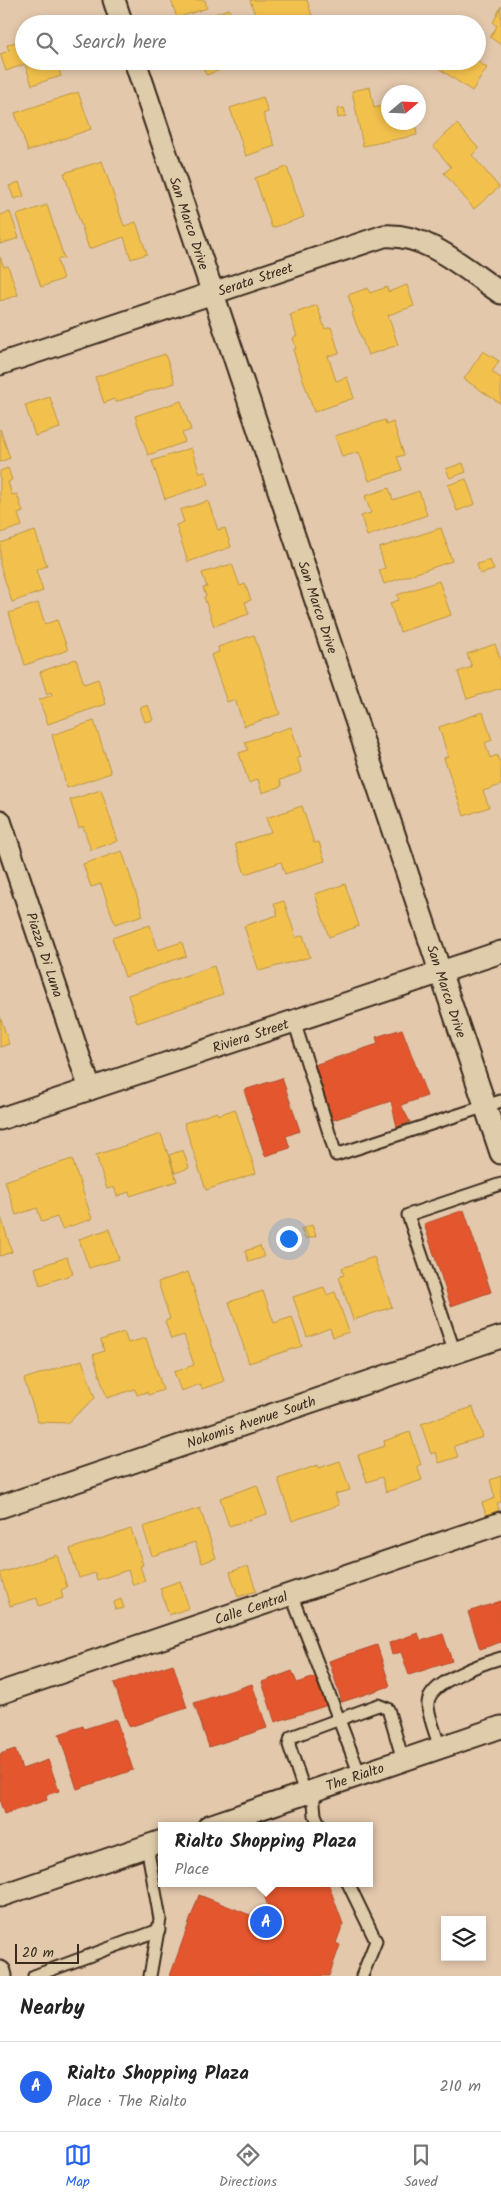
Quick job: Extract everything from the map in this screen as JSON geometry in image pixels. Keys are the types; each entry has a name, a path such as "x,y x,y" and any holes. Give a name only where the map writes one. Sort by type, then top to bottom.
{"street":[{"path":"114,0 119,15"},
{"name":"San Marco Drive","path":"138,70 440,972 493,1104 501,1153"},
{"name":"Serata Street","path":"0,364 373,239 395,235 414,239 433,247 501,293"},
{"name":"Piazza Di Luna","path":"0,822 90,1089"},
{"name":"Riviera Street","path":"0,1119 501,952"},
{"name":"Nokomis Avenue South","path":"0,1507 501,1337"},
{"name":"Calle Central","path":"0,1693 501,1523"},
{"name":"The Rialto","path":"221,1822 501,1727"},
{"path":"0,1896 155,1844"},
{"path":"0,1972 1,1976"}],"lane":[{"path":"294,1021 336,1155 493,1104"},
{"path":"455,1353 408,1215 501,1184"},
{"path":"291,1594 360,1775"},
{"path":"440,1748 428,1703 432,1693 468,1669 501,1658"},
{"path":"318,1822 309,1792 288,1745 291,1737 378,1705 388,1709 403,1760"},
{"path":"150,1976 160,1919 155,1844"},
{"path":"350,1887 376,1941 362,1976"},
{"path":"34,1976 158,1930"}],"building: Homes":[{"path":"171,0 205,0 207,8 186,15 176,15"},
{"path":"250,0 307,0 312,15 255,15"},
{"path":"501,6 501,45 490,37 497,26 493,23"},
{"path":"229,9 231,15 212,15"},
{"path":"15,42 15,68 6,71 0,54 9,51 7,45"},
{"path":"27,70 59,70 61,76 32,85"},
{"path":"204,70 220,70 206,75"},
{"path":"441,70 486,70 472,91"},
{"path":"370,87 374,108 381,106 381,130 416,130 417,135 363,146 352,91"},
{"path":"78,92 91,129 28,151 15,113"},
{"path":"263,97 268,112 263,114 275,146 246,156 230,108"},
{"path":"344,108 346,116 338,118 337,109"},
{"path":"457,124 479,149 472,155 499,187 474,209 444,173 451,167 433,146"},
{"path":"102,161 124,226 136,222 147,254 131,259 124,237 89,249 64,173"},
{"path":"287,167 304,217 272,228 255,178"},
{"path":"19,182 24,196 14,199 9,186"},
{"path":"47,205 64,258 57,260 63,279 41,287 17,215"},
{"path":"10,212 19,238 0,244 0,215"},
{"path":"0,257 4,267 8,266 18,295 0,301"},
{"path":"407,285 414,306 388,315 398,345 368,355 352,313 354,312 348,295 368,288 370,293 387,287 388,292"},
{"path":"317,305 325,329 331,327 339,353 328,356 336,381 347,377 354,398 314,412 293,350 296,349 293,338 297,336 290,315"},
{"path":"483,351 499,361 492,372 501,378 501,404 464,379"},
{"path":"165,354 175,383 115,402 114,399 104,403 95,377"},
{"path":"50,397 60,428 35,436 25,405"},
{"path":"181,401 191,430 182,433 185,442 148,455 135,416"},
{"path":"385,420 386,425 393,422 404,455 397,457 402,470 369,481 359,452 342,457 335,436"},
{"path":"0,429 10,458 0,462"},
{"path":"191,448 200,473 205,472 209,484 165,499 152,461"},
{"path":"463,463 466,472 450,478 446,469"},
{"path":"8,468 12,480 8,482 12,495 17,494 23,512 18,514 22,526 0,533 0,471"},
{"path":"466,479 475,504 457,511 448,485"},
{"path":"389,488 393,500 419,491 427,515 367,536 361,516 371,513 365,496"},
{"path":"208,501 218,530 225,528 231,547 188,562 176,525 184,522 180,510"},
{"path":"441,528 452,561 384,584 379,570 385,568 379,548"},
{"path":"35,531 47,566 36,570 43,591 12,602 0,565 0,543"},
{"path":"490,560 494,570 480,574 477,564"},
{"path":"232,564 240,586 245,584 251,600 245,602 249,614 214,626 204,597 206,596 203,588 207,587 202,573"},
{"path":"439,581 451,615 400,632 390,603 399,600 397,595"},
{"path":"38,603 45,624 57,620 68,650 25,665 9,613"},
{"path":"254,635 280,714 244,726 235,699 227,702 211,655 219,652 218,647"},
{"path":"495,644 501,661 501,688 467,699 458,672 472,667 467,654"},
{"path":"76,659 84,684 98,679 106,704 48,724 39,700 52,695 51,692 47,694 40,672"},
{"path":"148,705 153,720 145,722 140,708"},
{"path":"483,712 492,740 485,743 490,758 497,755 501,766 501,785 483,791 489,807 464,816 444,758 448,756 439,727"},
{"path":"94,721 111,773 67,788 52,735"},
{"path":"291,727 301,757 297,758 302,772 280,780 282,786 262,793 258,779 249,783 239,753 248,750 245,742"},
{"path":"101,790 118,841 91,850 83,826 79,828 70,800"},
{"path":"302,806 314,843 319,842 325,861 285,874 281,862 245,874 235,844 271,832 266,818"},
{"path":"122,851 143,915 115,924 101,884 91,887 83,864"},
{"path":"345,884 359,926 329,937 315,894"},
{"path":"284,901 296,938 303,935 310,957 259,971 244,926 278,915 274,904"},
{"path":"150,925 158,950 182,942 186,956 125,977 112,938"},
{"path":"214,966 223,994 137,1023 128,995"},
{"path":"0,1016 9,1044 0,1047"},
{"path":"235,1109 256,1173 206,1190 184,1123 217,1112 218,1115"},
{"path":"161,1134 177,1181 130,1196 129,1192 117,1196 114,1187 107,1189 96,1155"},
{"path":"183,1150 189,1168 175,1173 169,1155"},
{"path":"72,1159 92,1219 62,1229 57,1217 42,1222 37,1208 16,1215 5,1181"},
{"path":"0,1214 12,1252 0,1256"},
{"path":"312,1225 316,1236 305,1239 301,1229"},
{"path":"109,1229 119,1259 89,1268 79,1239"},
{"path":"260,1246 264,1257 249,1262 245,1251"},
{"path":"67,1257 73,1274 40,1285 35,1268"},
{"path":"374,1257 392,1307 353,1320 339,1277 344,1275 342,1268"},
{"path":"188,1272 224,1381 202,1389 200,1384 181,1391 174,1372 194,1365 184,1335 171,1339 165,1321 170,1319 158,1282"},
{"path":"324,1287 327,1295 335,1292 349,1332 333,1337 330,1328 307,1337 293,1297"},
{"path":"263,1291 274,1323 292,1317 302,1346 249,1363 229,1302"},
{"path":"124,1332 128,1343 146,1338 163,1390 148,1395 147,1392 137,1395 135,1389 107,1398 93,1355 104,1351 101,1340"},
{"path":"82,1360 95,1398 67,1423 38,1422 24,1379"},
{"path":"473,1407 483,1437 454,1446 458,1457 439,1463 436,1452 431,1454 421,1424"},
{"path":"410,1432 421,1465 417,1466 422,1480 386,1492 382,1477 367,1482 358,1455 385,1446 384,1441"},
{"path":"340,1461 350,1490 335,1494 339,1505 292,1521 278,1479 318,1465 319,1468"},
{"path":"501,1476 501,1502 497,1503 499,1510 486,1515 482,1503 495,1498 490,1480"},
{"path":"257,1485 267,1514 229,1526 220,1498"},
{"path":"200,1508 216,1558 202,1563 195,1542 152,1556 143,1527"},
{"path":"131,1529 143,1565 140,1566 145,1581 133,1585 128,1570 97,1580 95,1573 79,1578 70,1549"},
{"path":"57,1555 67,1587 61,1590 63,1598 39,1606 37,1598 10,1606 0,1573"},
{"path":"248,1566 256,1591 238,1597 230,1572"},
{"path":"180,1581 189,1608 169,1615 160,1588"},
{"path":"121,1599 124,1608 116,1610 114,1602"}],"building: Shops":[{"path":"402,1029 427,1096 401,1105 410,1122 397,1127 391,1101 333,1120 314,1065 378,1044 376,1037"},
{"path":"282,1078 300,1131 286,1136 290,1148 265,1156 244,1090"},
{"path":"464,1210 491,1292 451,1306 424,1224"},
{"path":"501,1601 501,1642 480,1649 468,1612"},
{"path":"418,1633 421,1641 443,1634 452,1661 409,1675 401,1652 392,1655 389,1643"},
{"path":"377,1645 390,1686 342,1702 329,1661"},
{"path":"173,1664 187,1708 129,1727 114,1683"},
{"path":"292,1671 297,1683 318,1676 328,1705 275,1722 262,1682"},
{"path":"252,1684 267,1728 209,1747 194,1703"},
{"path":"116,1719 133,1770 77,1789 59,1734 83,1726 84,1729"},
{"path":"15,1749 22,1769 48,1760 59,1791 46,1795 47,1800 4,1814 0,1802 0,1754"},
{"path":"274,1887 329,1887 343,1924 336,1943 340,1945 329,1976 170,1976 199,1895 263,1920 268,1907 263,1891"}],"place":[{"name":"Rialto Shopping Plaza","path":"266,1922"}]}
